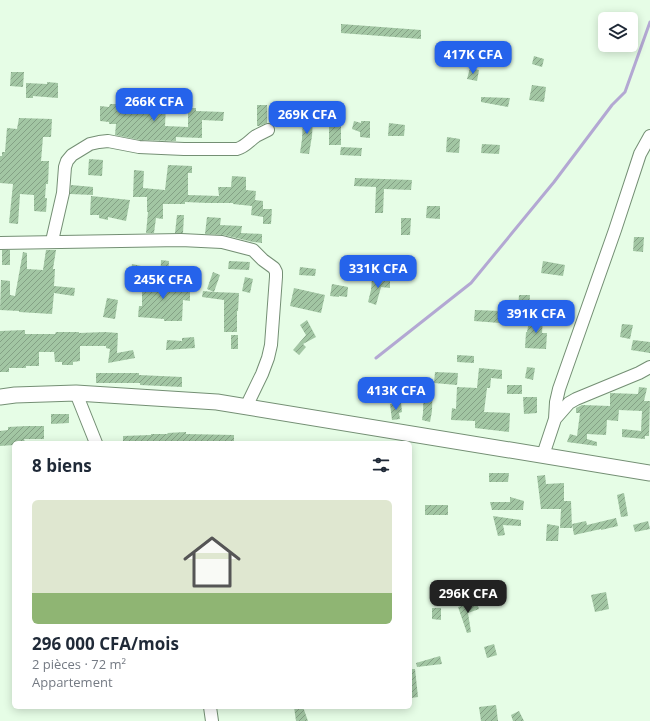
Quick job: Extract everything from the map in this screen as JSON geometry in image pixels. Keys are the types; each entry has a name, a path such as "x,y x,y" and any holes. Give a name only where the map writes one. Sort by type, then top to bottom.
{"main road":[{"path":"0,396 76,393 217,402 650,473"}],"street":[{"path":"52,241 63,193 65,167 67,161 72,155 90,144 108,141 148,148 237,149 248,144 257,135 268,130"},
{"path":"543,455 555,419 556,402 559,389 640,154 650,136"},
{"path":"0,243 181,240 228,243 248,248 257,253 274,268 276,277 271,345 262,374 246,407"},
{"path":"555,419 569,403 576,399 650,367"},
{"path":"76,393 95,441"},
{"path":"210,709 212,721"}],"building":[{"path":"341,24 421,30 421,39 341,33"},
{"path":"534,56 544,59 542,67 532,64"},
{"path":"470,68 479,70 477,81 467,79"},
{"path":"11,72 24,72 23,87 10,86"},
{"path":"47,82 58,83 58,98 33,96 33,98 26,98 26,83 47,84"},
{"path":"532,85 546,87 544,102 529,100"},
{"path":"481,97 510,98 508,107 481,102"},
{"path":"110,104 119,104 119,107 139,108 139,105 166,105 165,126 188,127 188,108 196,108 196,111 224,112 223,121 202,120 202,138 176,137 176,141 140,140 115,135 116,124 109,124 109,122 100,121 100,106 109,107"},
{"path":"257,105 267,105 267,123 259,126 257,126"},
{"path":"19,118 52,119 51,137 43,137 41,161 49,161 48,184 46,184 45,198 47,198 46,212 34,211 34,195 20,194 18,224 9,223 13,184 0,183 0,156 2,156 2,152 5,152 7,128 17,129"},
{"path":"303,118 313,118 309,154 300,153"},
{"path":"354,121 361,123 361,121 370,121 370,138 360,137 360,132 352,129"},
{"path":"389,123 405,125 404,136 388,136"},
{"path":"330,124 341,124 341,145 329,145"},
{"path":"447,137 460,139 459,153 446,152"},
{"path":"482,144 500,145 499,154 481,153"},
{"path":"341,147 362,148 361,156 340,155"},
{"path":"89,159 103,160 102,176 88,175"},
{"path":"168,165 192,166 192,173 188,173 188,195 219,196 218,187 231,187 232,176 246,177 246,190 256,191 255,200 263,201 263,209 272,209 271,224 263,224 263,217 251,215 252,206 233,203 185,202 185,204 163,204 163,219 156,218 154,233 146,233 148,212 147,197 133,197 134,170 144,171 143,188 165,190"},
{"path":"355,178 412,180 411,190 384,189 383,213 375,213 376,187 354,186"},
{"path":"71,185 93,187 93,195 70,194"},
{"path":"91,196 130,200 126,221 108,217 108,220 99,218 99,215 90,215"},
{"path":"427,206 440,206 440,219 426,218"},
{"path":"177,215 184,215 183,233 175,233"},
{"path":"207,217 221,218 220,225 242,226 241,233 262,234 262,243 224,235 205,234"},
{"path":"401,218 411,218 410,235 401,235"},
{"path":"634,237 644,237 643,252 633,251"},
{"path":"2,250 10,250 10,265 2,265"},
{"path":"46,250 56,250 53,269 55,269 54,286 75,288 74,296 54,293 52,314 0,310 1,280 10,281 10,295 15,296 23,252 27,253 27,269 43,270"},
{"path":"161,260 169,261 167,291 190,292 190,301 183,300 182,321 164,321 164,319 138,317 139,306 142,306 142,286 160,287"},
{"path":"229,261 250,262 249,270 228,269"},
{"path":"543,261 565,265 563,276 541,273"},
{"path":"132,264 141,266 137,286 129,285"},
{"path":"300,267 316,269 315,276 299,275"},
{"path":"213,272 220,275 214,292 207,289"},
{"path":"245,277 253,279 250,293 242,291"},
{"path":"372,278 390,279 390,288 381,287 376,305 368,302"},
{"path":"332,284 348,287 347,297 330,296"},
{"path":"294,288 325,295 321,313 290,306"},
{"path":"203,291 239,293 237,332 224,332 224,300 202,297"},
{"path":"519,295 530,295 529,309 518,309"},
{"path":"107,298 118,300 115,319 103,317"},
{"path":"502,301 513,302 510,325 474,321 475,310 501,311"},
{"path":"530,316 543,317 542,333 547,333 546,349 525,348 526,332"},
{"path":"307,320 316,337 303,344 306,347 299,355 293,350 306,335 300,325"},
{"path":"622,324 633,325 630,339 620,337"},
{"path":"25,330 25,334 55,334 56,332 118,333 117,353 133,350 135,358 108,363 110,349 106,348 106,346 80,346 80,361 73,362 73,365 62,365 62,362 55,362 54,352 39,352 39,366 9,368 9,372 0,372 0,331"},
{"path":"231,335 238,335 238,349 231,349"},
{"path":"194,337 195,348 166,350 167,340 182,341 182,338"},
{"path":"633,340 650,342 650,353 631,350"},
{"path":"457,355 474,356 474,363 457,362"},
{"path":"527,367 535,368 533,380 525,378"},
{"path":"479,368 502,370 502,379 491,378 490,388 487,388 484,412 510,413 509,432 475,428 475,421 451,420 452,408 456,409 457,387 477,388"},
{"path":"435,372 458,373 457,385 434,383"},
{"path":"96,373 139,373 139,375 182,377 182,387 140,385 140,383 96,383"},
{"path":"424,380 433,380 432,411 430,422 422,420"},
{"path":"507,385 522,385 522,394 507,394"},
{"path":"639,387 647,388 644,401 650,401 649,436 645,436 645,439 622,437 622,429 641,431 642,411 619,410 618,421 607,420 606,435 587,434 587,439 597,442 597,446 567,442 570,434 577,436 580,413 576,413 576,408 582,405 610,406 610,393 638,394"},
{"path":"523,397 537,397 537,413 524,414"},
{"path":"401,403 402,412 399,413 400,419 392,420 390,404"},
{"path":"51,414 69,414 69,423 51,424"},
{"path":"44,426 44,439 24,439 25,441 12,441 12,445 0,446 0,431 8,430 8,427"},
{"path":"186,432 186,434 234,435 234,441 123,441 123,436 168,434 167,433"},
{"path":"489,473 509,473 508,482 489,482"},
{"path":"545,475 546,484 564,483 564,501 571,501 572,528 560,528 561,509 541,509 537,476"},
{"path":"624,493 628,516 621,517 617,495"},
{"path":"510,497 524,501 523,510 492,510 490,502 510,502"},
{"path":"425,505 448,505 448,515 425,515"},
{"path":"493,516 521,520 521,526 503,525 505,535 498,536"},
{"path":"616,518 618,526 574,535 572,524 586,521 587,525"},
{"path":"648,521 650,529 635,532 633,525"},
{"path":"547,524 559,526 558,541 546,541"},
{"path":"606,592 609,609 595,612 591,595"},
{"path":"476,601 479,609 468,613 471,632 467,633 458,607"},
{"path":"432,608 441,608 441,620 432,619"},
{"path":"494,644 497,655 487,658 484,647"},
{"path":"440,656 442,664 417,667 416,663"},
{"path":"412,669 415,669 418,697 412,698"},
{"path":"496,705 498,721 481,721 479,707"},
{"path":"294,709 304,709 308,721 296,721"},
{"path":"519,711 524,721 513,721 511,715"}],"waterway":[{"path":"376,358 471,283 554,182 612,105 625,92 650,22"}]}
